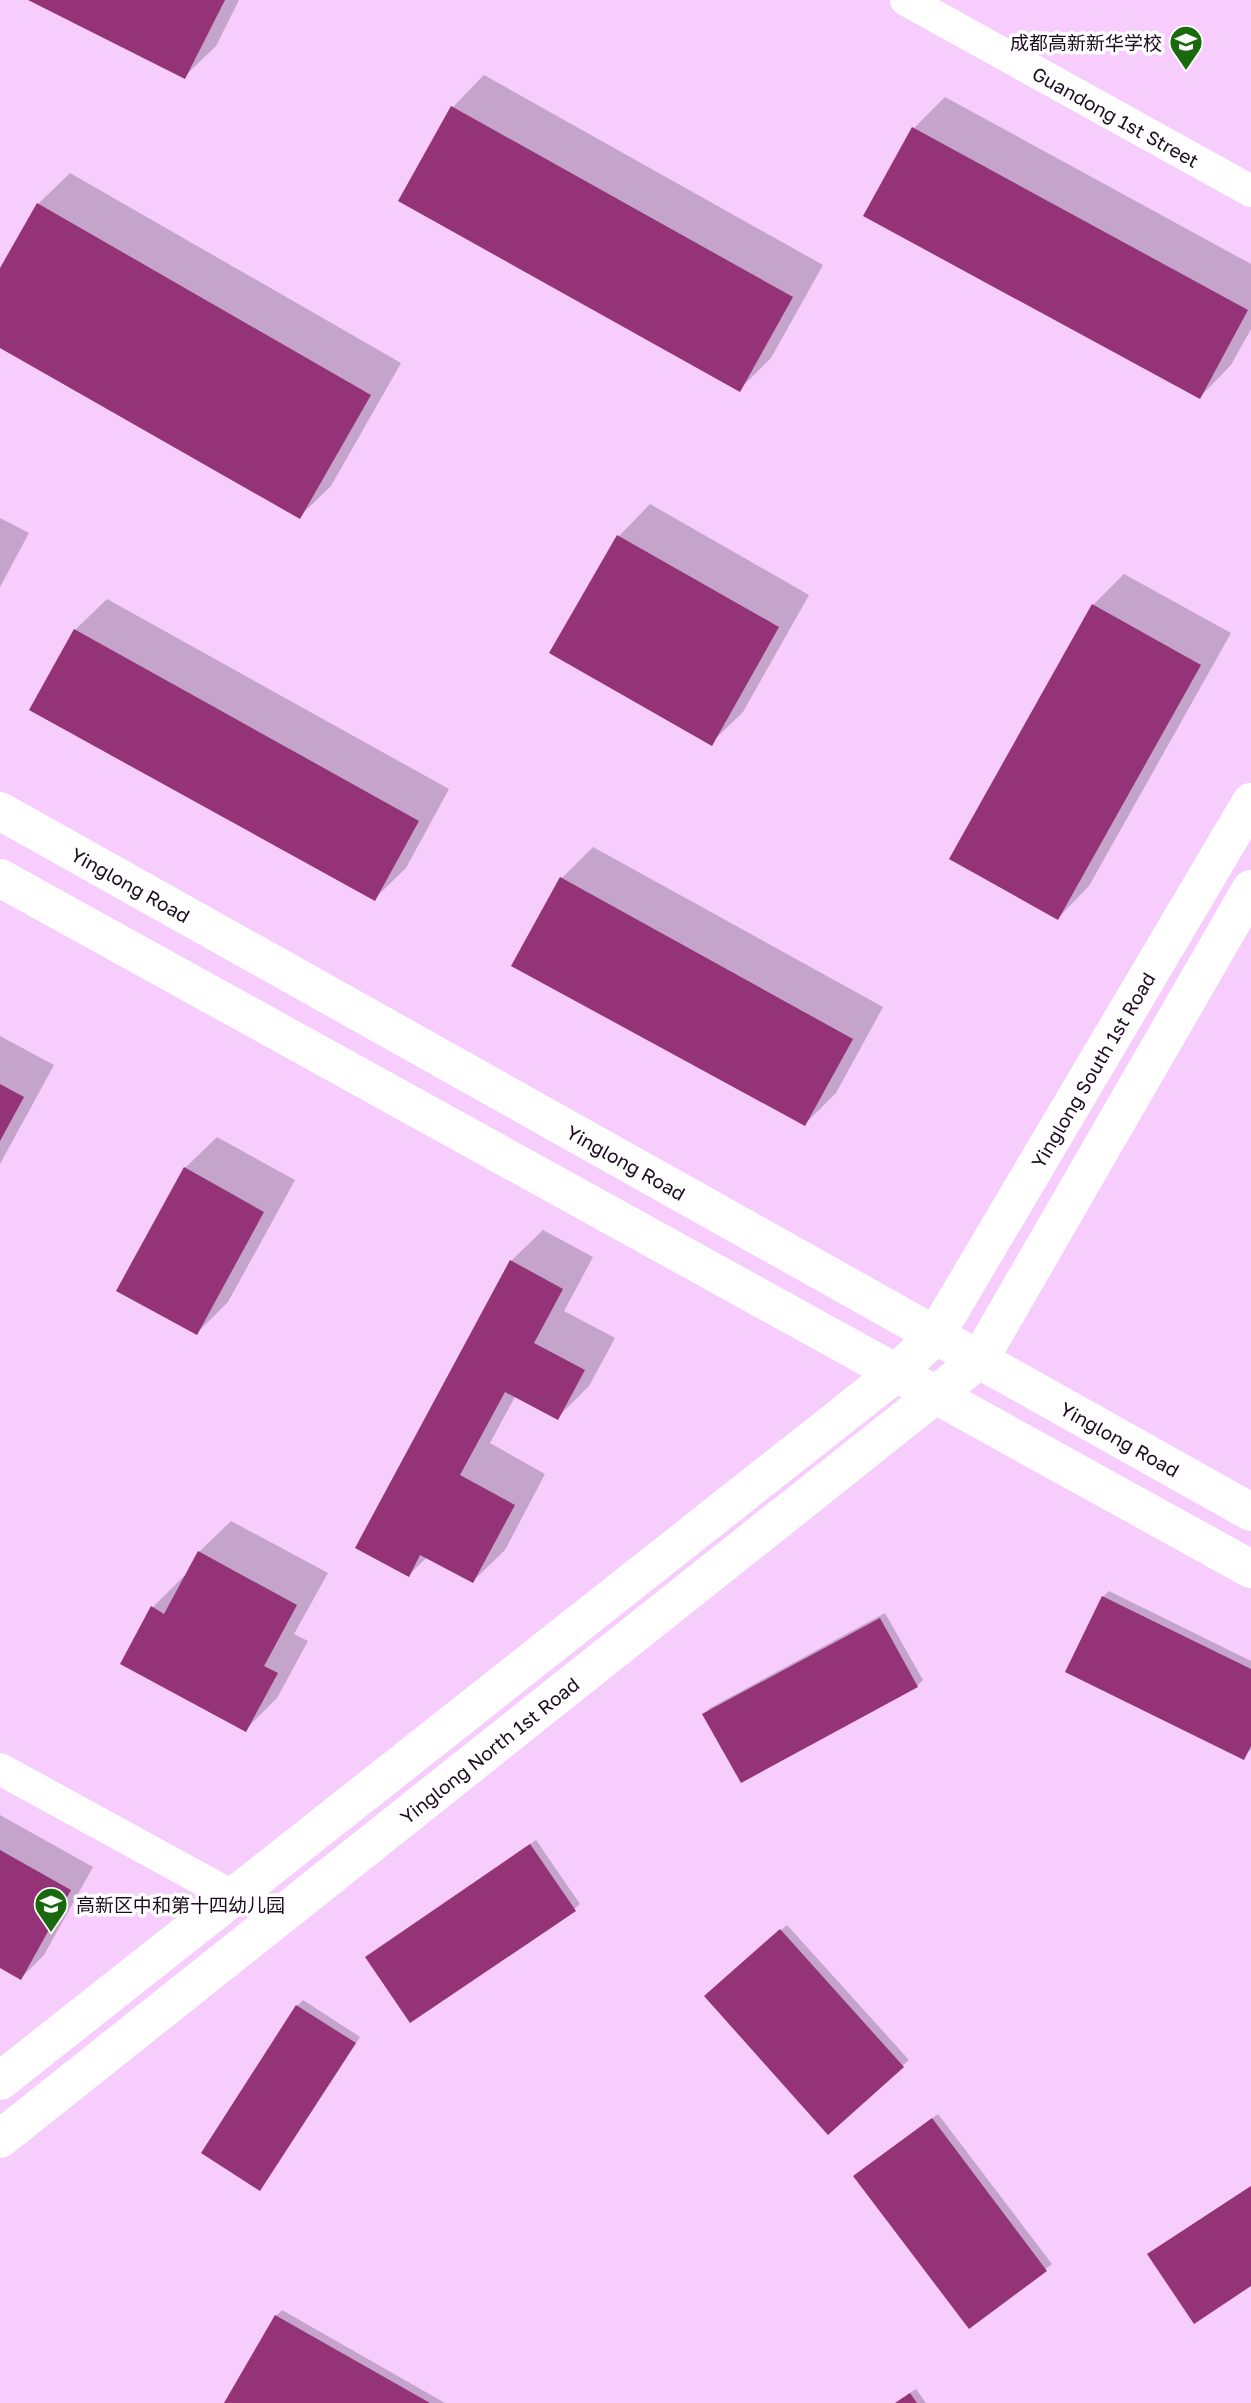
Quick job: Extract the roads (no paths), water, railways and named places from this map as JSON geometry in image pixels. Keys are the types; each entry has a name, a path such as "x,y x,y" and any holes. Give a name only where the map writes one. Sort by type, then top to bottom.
{"street":[{"name":"Guandong 1st Street","path":"906,0 1251,191"},
{"name":"Yinglong South 1st Road","path":"935,1336 1251,803"},
{"name":"Yinglong Road","path":"0,811 1251,1512"},
{"path":"0,878 1251,1569"},
{"path":"978,1360 1251,889"},
{"path":"0,2081 896,1373 935,1336"},
{"name":"Yinglong North 1st Road","path":"0,2139 978,1360"},
{"path":"0,1769 233,1896"}],"place":[{"name":"成都高新新华学校","path":"1186,72"},
{"name":"高新区中和第十四幼儿园","path":"51,1934"}]}
